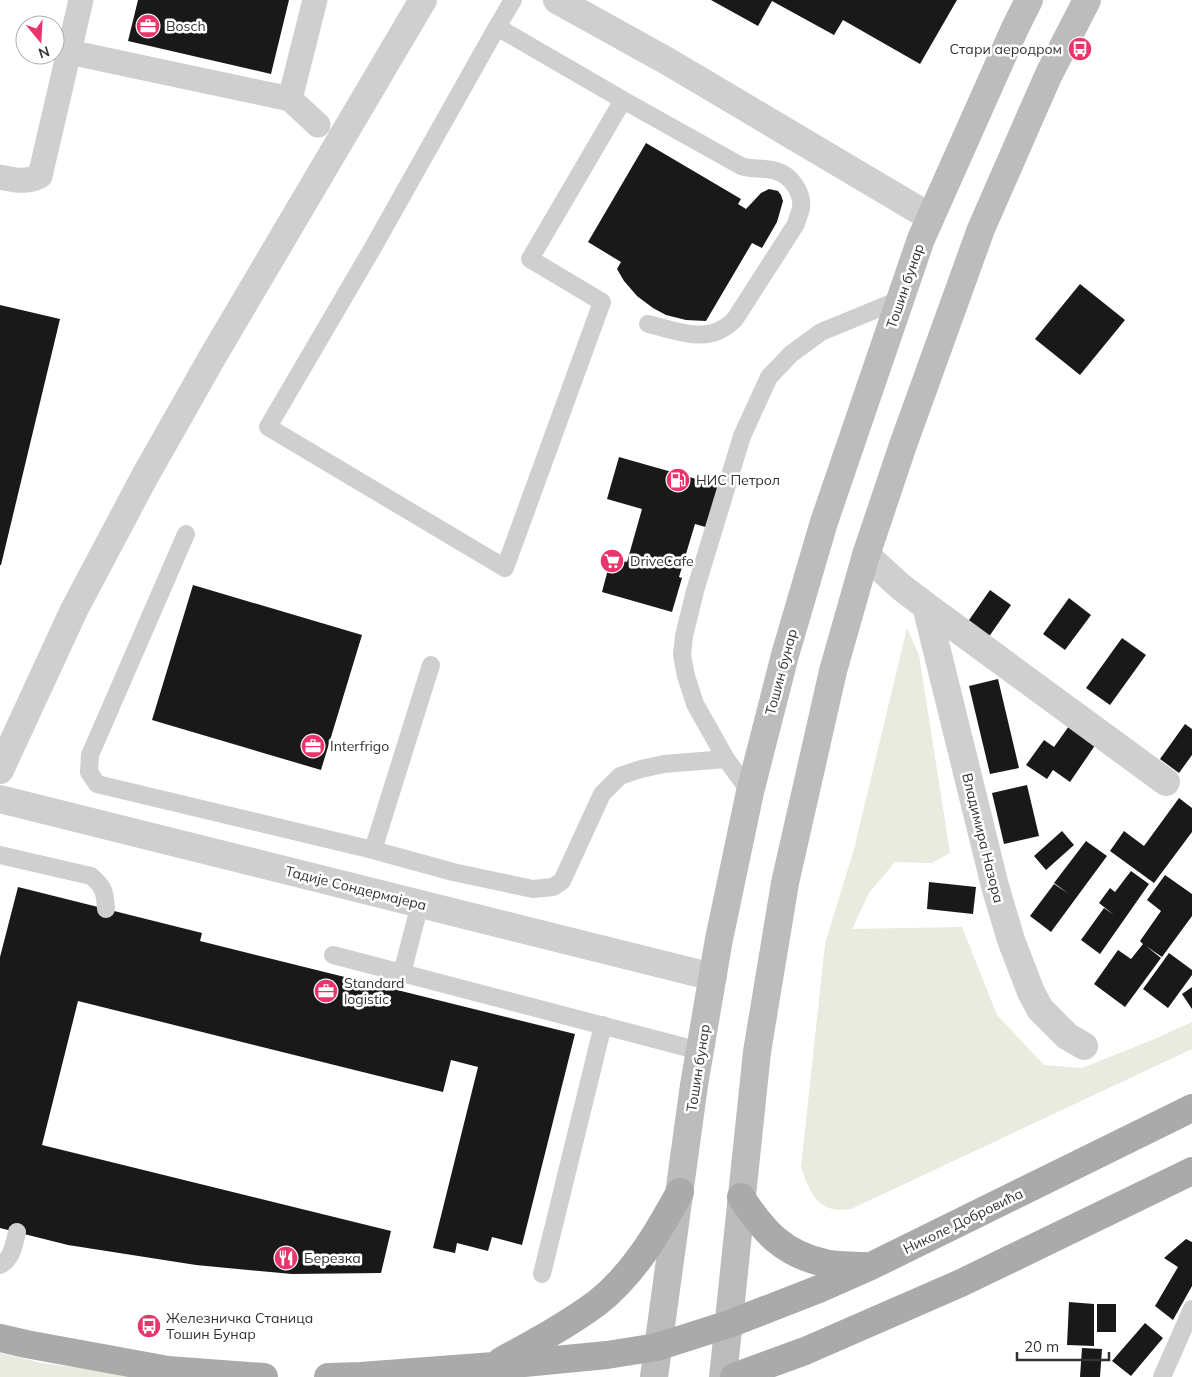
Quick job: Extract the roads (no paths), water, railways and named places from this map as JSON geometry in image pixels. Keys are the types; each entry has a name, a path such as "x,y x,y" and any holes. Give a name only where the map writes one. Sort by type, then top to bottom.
{"main road":[{"name":"Тошин бунар","path":"654,1377 700,1051 713,977 750,792 785,655 824,522 899,300 930,217 1029,0"},
{"path":"723,1377 757,1052 785,883 833,671 866,555 903,445 981,229 1049,74 1087,0"},
{"name":"Николе Добровића","path":"328,1377 494,1366 607,1355 657,1347 729,1324 819,1289 871,1266 1192,1108"},
{"path":"734,1377 804,1351 961,1283 1192,1171"},
{"path":"494,1366 542,1339 598,1302 626,1275 658,1232 680,1192"},
{"path":"741,1197 759,1224 783,1245 812,1260 827,1264 871,1266"},
{"path":"0,1338 168,1370 264,1377"}],"street":[{"path":"290,99 315,0"},
{"path":"0,770 74,610 145,476 213,356 423,0"},
{"path":"557,0 667,61 930,217"},
{"path":"0,177 18,181 30,180 40,176 69,52 76,1"},
{"path":"69,52 290,99 318,125"},
{"path":"866,555 900,588 1166,782"},
{"name":"Владимира Назора","path":"926,606 995,886 1011,940 1031,992 1040,1008 1067,1036 1084,1046"},
{"name":"Тадије Сондермајера","path":"0,799 713,977"}],"lane":[{"path":"513,0 268,426 505,568 602,302 530,258 623,100"},
{"path":"497,27 741,166 751,169 776,171 792,181 800,198 801,208 796,224 735,320 722,330 703,335 648,324"},
{"path":"750,792 726,759 695,704 686,676 682,655 684,636 695,591 742,436 769,377 791,354 820,332 899,300"},
{"path":"186,534 90,755 88,772 96,784 373,850 452,872 533,889 552,887 562,880 602,794 620,776 641,768 664,764 726,759"},
{"path":"373,850 431,665"},
{"path":"0,855 91,876 101,885 105,895 106,908"},
{"path":"402,973 420,904"},
{"path":"333,955 700,1051"},
{"path":"542,1274 603,1026"},
{"path":"0,1265 6,1262 9,1257 17,1232"},
{"path":"1162,1377 1192,1309"}],"place":[{"name":"Bosch","path":"148,26"},
{"name":"Стари аеродром","path":"1080,49"},
{"name":"НИС Петрол","path":"678,480"},
{"name":"DriveCafe","path":"612,561"},
{"name":"Interfrigo","path":"313,746"},
{"name":"Standard logistic","path":"326,991"},
{"name":"Березка","path":"286,1258"},
{"name":"Железничка Станица Тошин Бунар","path":"149,1326"}]}
